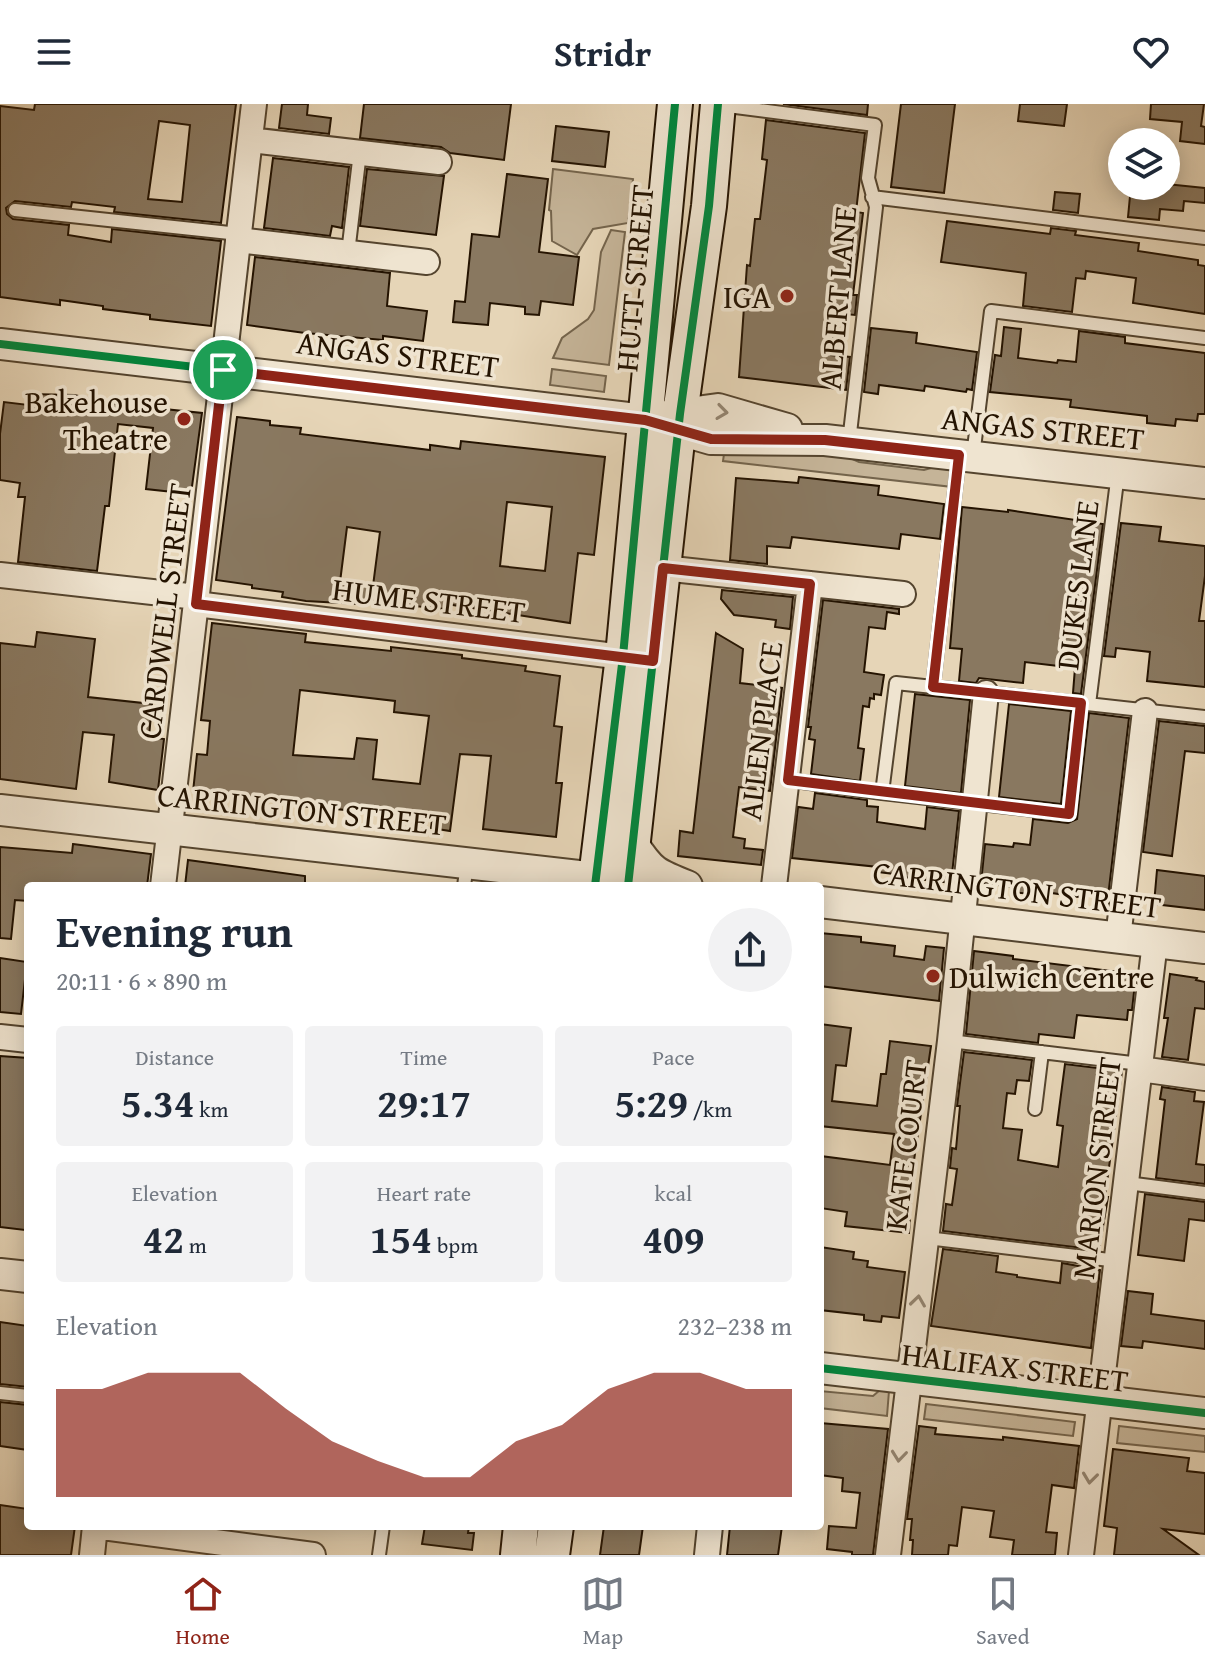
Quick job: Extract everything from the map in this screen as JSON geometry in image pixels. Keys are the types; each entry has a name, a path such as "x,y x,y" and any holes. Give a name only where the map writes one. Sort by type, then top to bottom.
{"main road":[{"name":"HUTT STREET","path":"608,882 633,844 645,420 675,104"},
{"name":"HUTT STREET","path":"607,882 638,658 663,568 718,104"},
{"path":"668,176 711,181"},
{"path":"518,1555 521,1530"},
{"path":"552,1555 555,1530"}],"street":[{"name":"CARDWELL STREET","path":"164,882 254,104"},
{"path":"250,140 439,162"},
{"path":"239,237 427,262"},
{"name":"ANGAS STREET","path":"0,344 645,420 680,422 718,409 837,441 1205,483"},
{"path":"663,568 903,594"},
{"name":"HUME STREET","path":"0,575 638,658"},
{"name":"ALLEN PLACE","path":"774,882 810,584"},
{"name":"KATE COURT","path":"888,1555 950,1041 986,693"},
{"path":"1118,938 1145,711"},
{"name":"CARRINGTON STREET","path":"0,810 170,830 466,875 589,882"},
{"path":"633,844 649,868 676,882"},
{"name":"CARRINGTON STREET","path":"824,902 1205,948"},
{"name":"MARION STREET","path":"1081,1555 1155,942"},
{"path":"0,1037 24,1040"},
{"path":"1140,1067 1205,1078"},
{"path":"0,1274 24,1277"},
{"name":"HALIFAX STREET","path":"824,1368 1205,1413"},
{"path":"92,1555 95,1530"},
{"path":"125,1530 313,1555"},
{"path":"707,1555 710,1530"}],"lane":[{"name":"ALBERT LANE","path":"718,104 875,125 868,178 876,207 837,441"},
{"path":"348,253 360,152"},
{"path":"872,197 1205,238"},
{"path":"15,210 239,237"},
{"path":"933,687 966,456 991,311 1205,338"},
{"name":"DUKES LANE","path":"1085,704 1118,473"},
{"name":"DUKES LANE","path":"882,793 896,683 1205,717"},
{"path":"788,780 1069,814 1085,704"},
{"path":"950,1041 1140,1067"},
{"path":"1035,1109 1042,1052"},
{"path":"1127,1183 1205,1193"},
{"path":"927,1238 1118,1261"},
{"path":"0,1393 24,1396"},
{"path":"379,1555 382,1530"}],"shaded area":[{"path":"553,169 633,179 628,223 593,229 577,255 552,241 549,210"},
{"path":"611,230 625,232 609,365 553,358 562,338 588,319 594,310 601,252"},
{"path":"552,369 606,376 604,392 550,385"},
{"path":"725,447 839,453 859,462 924,470 942,465 951,467 953,487 723,461"},
{"path":"880,1390 889,1391 887,1416 824,1408 824,1391 873,1396"},
{"path":"926,1404 1075,1422 1073,1436 924,1419"},
{"path":"1119,1426 1205,1436 1205,1452 1117,1443"}],"building":[{"path":"35,104 236,104 221,223 114,212 115,207 72,202 71,207 15,201 6,208 13,219 69,225 68,235 111,242 112,229 221,241 211,326 150,319 150,315 60,300 60,305 0,297 0,106 34,110","holes":["159,121 190,125 182,202 148,199"]},
{"path":"282,104 308,104 307,115 331,118 329,134 279,128"},
{"path":"364,104 511,104 504,160 450,153 441,147 360,138"},
{"path":"783,104 868,104 867,115"},
{"path":"901,104 955,104 944,193 891,187"},
{"path":"1020,104 1067,104 1064,126 1018,121"},
{"path":"1151,104 1204,104 1201,126 1205,127 1205,144 1180,141 1182,122 1150,119"},
{"path":"766,120 865,133 856,212 863,213 853,295 857,295 855,315 835,313 831,355 850,357 846,390 739,377 747,265 750,266 755,219 760,219 767,160 762,159"},
{"path":"556,126 609,132 605,167 552,161"},
{"path":"273,158 349,167 342,228 332,226 330,236 264,228"},
{"path":"367,169 444,176 436,235 360,226"},
{"path":"507,174 548,179 539,252 579,257 573,305 541,301 539,315 525,314 525,307 490,303 488,325 453,322 455,301 465,302 472,234 499,237"},
{"path":"1180,185 1205,188 1205,203 1184,201 1183,211 1160,209 1159,220 1128,217 1130,200 1180,200"},
{"path":"1055,192 1080,194 1078,213 1053,210"},
{"path":"947,221 1050,234 1051,228 1076,231 1075,235 1139,243 1138,251 1198,260 1198,265 1205,266 1205,314 1133,303 1136,278 1086,271 1085,279 1076,278 1072,312 1023,306 1026,273 941,262"},
{"path":"255,257 390,273 387,306 427,311 423,341 305,333 247,325"},
{"path":"1004,327 1021,329 1018,358 1076,362 1079,331 1125,337 1125,343 1205,353 1205,414 1198,414 1197,421 1176,419 1175,426 1147,423 1147,416 1070,407 1071,400 990,392 995,355 1001,356"},
{"path":"871,328 917,333 916,343 977,352 972,390 967,389 966,392 925,386 924,391 879,385 878,394 864,392"},
{"path":"29,394 74,395 116,404 202,413 191,494 146,489 153,428 118,424 109,506 105,506 97,571 18,562 25,497 18,497 20,483 0,480 0,434 4,402 28,405"},
{"path":"237,417 301,428 300,434 430,450 430,445 460,449 461,441 605,457 594,555 578,553 570,623 446,604 446,609 359,601 358,604 306,601 282,597 283,592 216,580","holes":["507,502 552,507 545,571 500,566","347,527 380,532 373,586 340,582"]},
{"path":"799,477 879,486 878,495 944,504 940,539 901,534 899,549 792,537 790,548 767,546 767,564 730,560 736,478 798,483"},
{"path":"962,507 1008,510 1103,524 1081,694 1073,693 1075,668 1025,662 1023,683 979,678 976,683 959,681 962,649 950,648"},
{"path":"1121,523 1161,527 1159,541 1205,546 1199,621 1205,621 1205,687 1147,681 1150,652 1116,648 1115,657 1104,656"},
{"path":"722,590 793,597 790,629 775,627 776,620 734,615 721,599"},
{"path":"823,600 899,609 899,614 887,612 885,629 869,627 864,672 884,675 881,695 874,694 869,707 863,706 858,748 864,749 860,781 811,774 815,740 809,739 811,727 808,727"},
{"path":"212,623 306,634 305,642 462,655 462,658 526,666 525,671 560,676 554,726 562,727 556,783 562,783 556,837 483,829 491,756 460,754 450,831 431,828 432,820 416,816 288,805 288,802 193,792 197,754 207,755 210,721 201,720","holes":["300,690 395,701 394,712 429,716 420,784 373,779 377,740 357,738 354,759 293,755"]},
{"path":"37,632 95,639 88,697 152,704 149,737 164,739 158,790 109,782 114,735 83,732 76,789 0,779 0,643 35,647"},
{"path":"716,633 743,649 740,683 782,688 770,791 739,787 733,837 745,839 744,848 763,850 761,865 678,856 680,831 693,833"},
{"path":"915,694 970,700 961,793 905,786"},
{"path":"1009,704 1071,711 1061,804 999,797"},
{"path":"1089,713 1129,718 1108,897 1086,894 1086,898 1031,890 1031,894 1012,892 1013,887 981,883 985,844 1030,845 1033,819 1068,823 1077,819"},
{"path":"1159,721 1205,726 1205,753 1185,751 1172,856 1143,852"},
{"path":"815,793 867,800 867,806 878,807 877,822 925,829 927,807 959,811 951,883 877,872 878,867 792,858 798,807 813,809"},
{"path":"73,844 151,854 148,882 24,882 24,901 15,900 11,939 0,938 0,847 72,853"},
{"path":"188,860 305,876 305,882 185,882"},
{"path":"1157,870 1205,876 1205,910 1154,904"},
{"path":"824,933 861,937 861,942 895,946 894,956 924,960 926,946 944,948 939,1001 824,987"},
{"path":"974,951 1013,956 1013,959 1136,974 1132,1010 1128,1010 1127,1020 1077,1015 1074,1038 1039,1034 1038,1043 966,1034"},
{"path":"0,958 24,962 21,1014 0,1012"},
{"path":"1170,974 1205,982 1205,1009 1195,1008 1188,1060 1162,1057"},
{"path":"824,1025 851,1028 846,1066 836,1065 832,1101 877,1106 881,1074 886,1074 890,1041 931,1046 913,1167 909,1233 845,1226 847,1212 824,1209 824,1157 890,1165 894,1134 824,1126"},
{"path":"964,1052 1032,1060 1029,1081 1017,1080 1015,1094 1007,1093 1003,1128 1022,1130 1018,1160 1058,1167 1063,1126 1057,1125 1065,1064 1122,1071 1099,1250 943,1231 946,1204 952,1205 957,1169 950,1168 952,1148 956,1149 960,1106 957,1106"},
{"path":"0,1056 24,1058 24,1230 0,1227"},
{"path":"1162,1087 1195,1092 1194,1101 1204,1102 1196,1164 1205,1165 1205,1184 1156,1178 1165,1100 1160,1099"},
{"path":"1145,1194 1205,1202 1205,1221 1189,1219 1184,1261 1138,1255"},
{"path":"824,1248 854,1252 853,1259 868,1261 867,1267 905,1272 899,1318 882,1316 881,1322 864,1320 864,1315 824,1310"},
{"path":"943,1249 998,1256 996,1272 1060,1283 1062,1263 1100,1270 1091,1348 931,1326"},
{"path":"1128,1291 1153,1294 1151,1314 1205,1321 1205,1349 1143,1341 1142,1348 1121,1346"},
{"path":"0,1322 24,1325 24,1387 0,1384"},
{"path":"0,1402 24,1405 24,1449 0,1446"},
{"path":"824,1423 888,1429 873,1555 852,1555 852,1552 827,1549 829,1526 856,1528 860,1493 842,1491 843,1478 824,1476"},
{"path":"919,1426 936,1428 935,1434 1003,1440 1003,1437 1079,1446 1074,1488 1052,1485 1046,1532 1057,1533 1055,1555 1012,1555 1014,1540 990,1537 994,1511 962,1507 957,1546 949,1545 948,1555 912,1555 912,1519 907,1519"},
{"path":"1113,1449 1189,1458 1187,1471 1205,1473 1205,1534 1163,1529 1199,1555 1114,1555 1117,1528 1104,1526"},
{"path":"0,1505 24,1508 24,1530 74,1530 71,1555 0,1555"},
{"path":"424,1530 468,1530 468,1533 474,1533 472,1550 422,1544"},
{"path":"603,1530 642,1530 639,1555 600,1555"},
{"path":"730,1530 781,1530 778,1555 727,1555"}],"cycle path":[{"path":"595,882 623,656 675,104"},
{"path":"628,882 680,414 709,206 718,104"},
{"path":"0,344 645,420"},
{"path":"824,1368 1205,1413"}],"place":[{"name":"IGA","path":"787,296"},
{"name":"Bakehouse Theatre","path":"184,419"},
{"name":"Dulwich Centre","path":"933,976"}],"route":[{"path":"223,370 645,420 711,439 825,440 959,455 933,687 1081,703 1069,814 788,780 810,584 663,568 653,661 196,604 223,370"}]}
